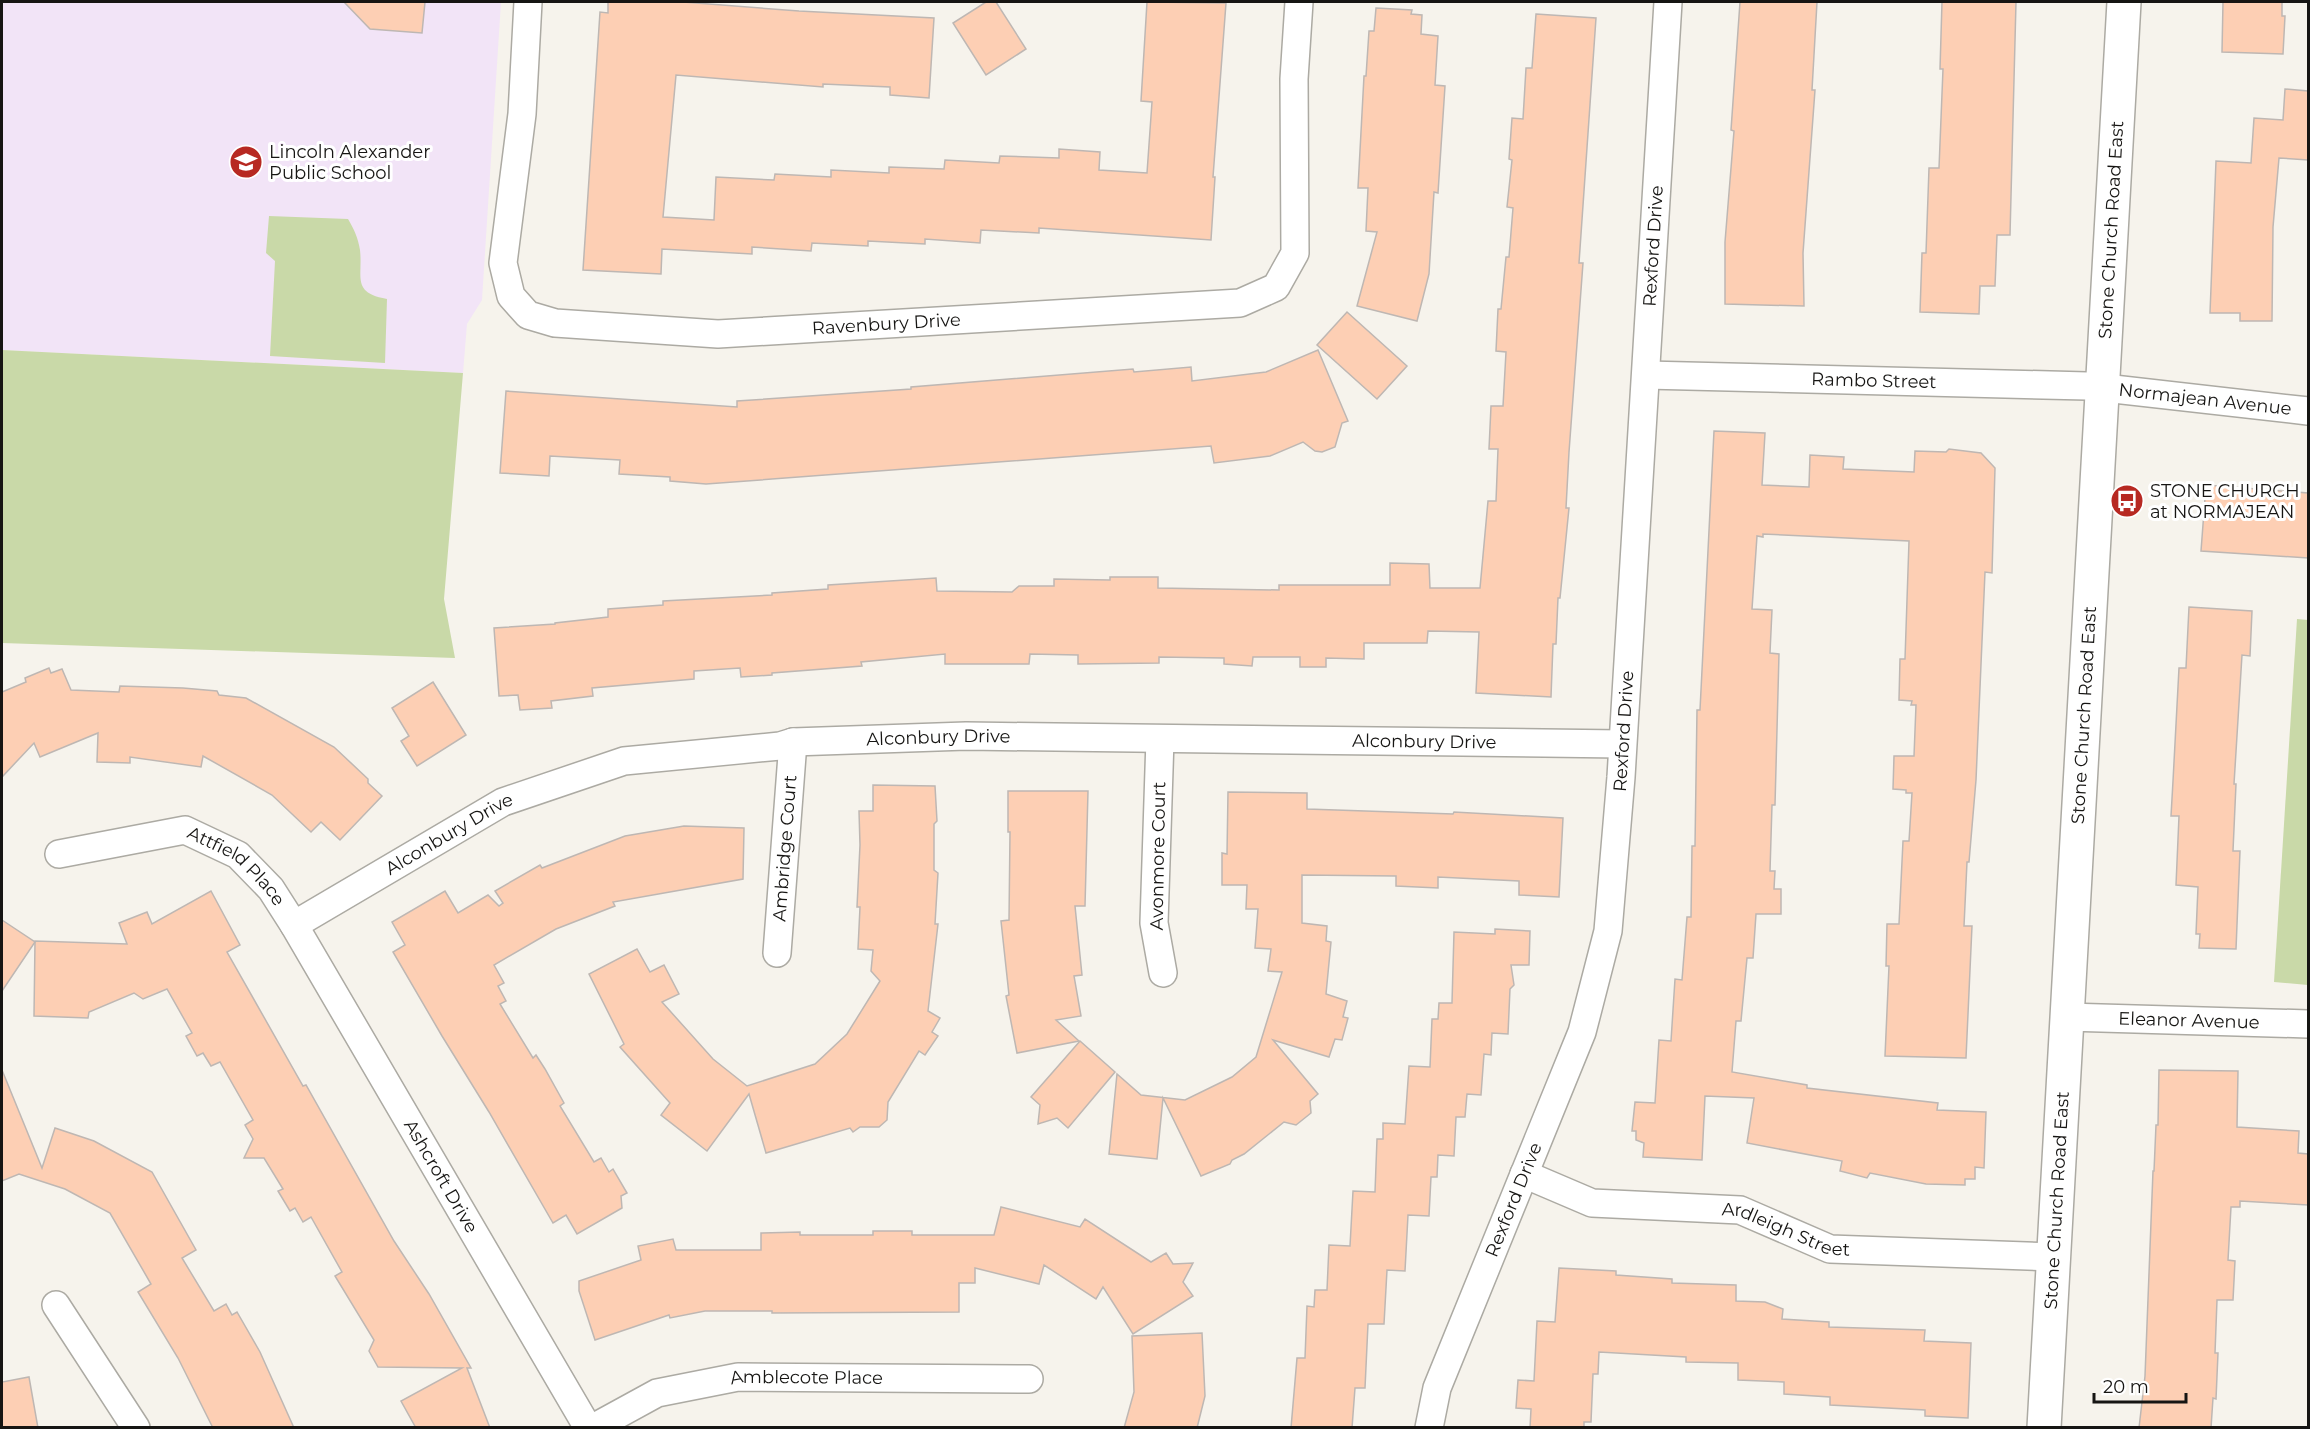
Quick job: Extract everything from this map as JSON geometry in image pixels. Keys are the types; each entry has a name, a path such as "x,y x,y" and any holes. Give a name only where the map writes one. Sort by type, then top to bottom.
{"main road":[{"name":"Stone Church Road East","path":"2044,1428 2124,2"}],"street":[{"name":"Ravenbury Drive","path":"528,2 522,114 503,263 511,296 528,315 555,323 718,334 1240,303 1276,287 1295,253 1294,79 1299,2"},
{"name":"Rexford Drive","path":"1429,1428 1437,1388 1582,1032 1608,931 1646,375 1668,2"},
{"name":"Rambo Street","path":"1646,375 2101,387"},
{"name":"Normajean Avenue","path":"2101,387 2308,411"},
{"name":"Alconbury Drive","path":"294,925 502,802 624,761 780,746 793,742 966,736 1622,744"},
{"name":"Avonmore Court","path":"1160,739 1155,923 1162,973"},
{"name":"Ambridge Court","path":"777,953 793,742"},
{"name":"Attfield Place","path":"59,854 185,830 238,855 270,889 294,925"},
{"name":"Ashcroft Drive","path":"294,925 578,1410 591,1428"},
{"name":"Eleanor Avenue","path":"2067,1017 2308,1024"},
{"name":"Ardleigh Street","path":"1524,1174 1592,1203 1740,1209 1830,1249 2054,1257"},
{"path":"56,1305 136,1428"},
{"name":"Amblecote Place","path":"591,1428 657,1393 738,1377 1029,1380"}],"shaded area":[{"name":"Lincoln Alexander Public School","path":"3,2 501,2 482,300 467,324 463,373 2,350"}],"green space":[{"path":"269,216 348,219 359,246 360,276 363,288 368,293 387,299 385,363 270,356 275,261 266,253"},
{"path":"2,350 463,373 444,599 455,658 2,643"},
{"path":"2297,619 2308,620 2308,985 2274,982"}],"building":[{"path":"344,2 425,2 422,33 370,29"},
{"path":"608,2 683,2 934,18 929,98 890,95 890,87 823,84 823,87 676,75 663,217 714,220 716,177 774,180 775,174 831,177 831,170 889,173 889,167 944,169 945,160 999,163 1000,156 1059,158 1059,149 1100,152 1099,170 1147,173 1152,102 1141,101 1147,2 1226,3 1213,177 1215,177 1211,240 1039,228 1039,233 981,230 980,243 925,239 925,244 868,241 868,246 812,243 811,251 752,247 752,254 662,249 661,274 583,270 600,12 608,13"},
{"path":"986,2 996,2 1026,49 986,75 953,23"},
{"path":"1740,2 1817,2 1812,90 1815,90 1803,253 1804,306 1725,304 1725,242 1734,131 1731,130"},
{"path":"1942,2 2016,2 2010,235 1997,235 1995,286 1980,286 1979,314 1920,312 1922,253 1926,253 1929,168 1939,168 1943,69 1940,69"},
{"path":"2223,2 2282,2 2282,16 2285,16 2283,54 2222,52"},
{"path":"1376,8 1412,10 1411,14 1422,15 1421,34 1438,36 1435,85 1445,86 1438,193 1434,192 1429,274 1417,321 1357,306 1377,232 1366,231 1368,188 1358,188 1364,76 1366,76 1369,31 1374,31"},
{"path":"1536,14 1596,18 1579,263 1583,263 1569,452 1566,508 1569,508 1560,598 1558,598 1556,644 1553,644 1551,697 1476,693 1479,632 1428,631 1427,643 1364,643 1364,659 1326,658 1326,667 1300,667 1300,657 1253,657 1252,666 1224,664 1224,658 1159,657 1159,663 1078,664 1078,655 1030,654 1029,664 945,664 945,654 861,662 862,666 772,673 772,675 741,677 740,668 694,671 694,679 592,688 593,696 551,701 552,708 520,710 518,695 499,696 494,628 555,624 608,617 608,609 663,605 663,601 772,595 772,593 828,589 828,585 936,578 937,591 1012,592 1019,586 1054,586 1054,579 1110,580 1110,577 1158,577 1158,588 1279,590 1279,585 1390,585 1390,563 1429,564 1430,588 1480,588 1488,501 1496,501 1498,449 1489,449 1491,406 1503,406 1506,352 1496,351 1498,309 1501,309 1506,257 1509,257 1513,208 1507,207 1512,160 1509,159 1512,118 1523,119 1526,68 1532,68"},
{"path":"2285,89 2308,91 2308,160 2279,158 2273,227 2272,321 2240,321 2240,313 2210,313 2216,161 2251,163 2254,118 2283,120"},
{"path":"1347,312 1407,366 1377,399 1317,345"},
{"path":"1318,350 1348,421 1342,423 1335,447 1322,452 1315,451 1303,442 1270,456 1214,463 1211,446 706,484 670,481 670,477 619,474 620,460 550,456 549,476 500,473 506,391 737,407 737,401 911,389 911,387 1133,369 1134,372 1191,367 1192,381 1266,372"},
{"path":"1714,431 1765,433 1762,485 1809,487 1810,455 1844,457 1843,469 1914,472 1915,451 1946,452 1949,449 1981,453 1995,468 1992,573 1985,572 1976,780 1969,862 1967,862 1964,926 1972,926 1966,1058 1885,1056 1889,966 1886,966 1887,924 1899,924 1903,841 1909,841 1912,793 1893,789 1894,756 1914,756 1916,705 1911,705 1912,701 1899,700 1900,659 1905,659 1909,541 1763,534 1763,537 1757,536 1752,609 1772,610 1770,653 1779,654 1775,805 1772,805 1770,871 1775,871 1774,889 1781,889 1781,914 1756,914 1753,958 1747,958 1741,1021 1736,1021 1732,1072 1807,1085 1807,1088 1938,1103 1937,1110 1986,1112 1984,1168 1975,1167 1975,1179 1965,1179 1965,1185 1926,1184 1870,1173 1867,1178 1840,1171 1842,1161 1747,1143 1754,1098 1705,1096 1702,1160 1643,1157 1644,1143 1636,1140 1636,1131 1632,1131 1635,1102 1655,1103 1659,1040 1671,1041 1675,979 1682,980 1687,917 1691,917 1692,846 1695,846 1697,710 1700,710"},
{"path":"2206,485 2308,493 2308,558 2201,551"},
{"path":"2189,607 2252,611 2250,656 2242,655 2234,784 2236,784 2233,851 2240,851 2236,949 2199,948 2200,934 2196,934 2198,887 2176,885 2179,816 2171,816 2179,668 2186,668"},
{"path":"49,668 51,673 62,669 71,690 119,692 120,686 183,688 217,691 219,695 246,698 334,747 368,779 368,783 382,796 340,840 321,822 311,832 272,795 203,756 201,767 130,757 130,763 97,762 98,733 40,757 34,743 2,777 2,692 26,682 25,678"},
{"path":"433,682 466,735 417,766 401,741 409,736 392,708"},
{"path":"873,785 935,786 937,821 934,824 934,870 938,873 935,924 938,924 928,1011 940,1018 932,1032 938,1036 925,1055 919,1051 888,1102 887,1120 879,1127 860,1127 853,1132 850,1128 766,1153 749,1094 707,1151 661,1115 670,1103 620,1047 624,1044 589,974 637,949 650,972 664,965 679,994 662,1002 713,1059 747,1086 815,1064 847,1034 880,981 871,971 873,950 858,949 859,811 873,811"},
{"path":"1008,791 1088,791 1085,906 1075,906 1082,975 1074,976 1081,1016 1056,1020 1079,1041 1017,1053 1006,996 1009,995 1001,921 1009,920"},
{"path":"1228,792 1307,793 1307,809 1453,814 1454,812 1563,818 1559,897 1519,895 1519,881 1438,877 1438,888 1396,886 1396,876 1302,875 1302,923 1327,926 1326,941 1331,942 1326,994 1347,1001 1343,1017 1348,1018 1342,1040 1335,1039 1329,1057 1273,1040 1318,1094 1310,1101 1311,1113 1296,1125 1284,1122 1244,1154 1232,1160 1230,1164 1201,1176 1163,1098 1157,1159 1109,1154 1117,1074 1141,1095 1185,1100 1232,1077 1256,1057 1282,972 1268,971 1271,949 1255,948 1258,909 1246,909 1247,885 1222,885 1222,853 1227,854"},
{"path":"684,826 744,828 743,879 613,902 615,906 556,929 494,965 504,983 498,986 506,1001 500,1004 533,1058 536,1055 545,1069 564,1103 560,1106 594,1162 601,1158 609,1172 613,1169 627,1193 621,1196 622,1208 577,1234 566,1215 553,1223 442,1036 393,952 405,945 392,922 445,891 458,913 488,895 499,906 503,903 495,891 540,865 542,868 625,836"},
{"path":"211,891 240,945 227,952 303,1086 306,1085 394,1241 429,1294 471,1368 467,1368 490,1428 416,1428 401,1401 462,1368 378,1367 369,1351 374,1340 335,1276 342,1272 311,1217 303,1222 295,1208 290,1211 278,1191 283,1189 264,1158 244,1158 253,1139 245,1125 253,1120 220,1062 211,1066 203,1053 197,1056 186,1036 192,1033 167,989 143,999 134,993 89,1012 88,1018 34,1016 35,941 127,944 119,923 147,912 152,924"},
{"path":"2,920 35,942 2,991"},
{"path":"1495,929 1530,931 1529,965 1511,965 1514,985 1510,989 1508,1034 1492,1033 1491,1055 1484,1054 1481,1095 1467,1094 1465,1117 1456,1117 1454,1156 1438,1155 1437,1177 1431,1177 1429,1216 1408,1215 1405,1271 1387,1270 1384,1324 1368,1324 1365,1388 1355,1388 1352,1428 1291,1428 1297,1358 1305,1358 1307,1306 1314,1307 1315,1290 1327,1290 1329,1245 1350,1246 1353,1191 1375,1192 1377,1139 1383,1139 1383,1123 1405,1124 1409,1066 1430,1067 1432,1019 1438,1019 1439,1003 1452,1003 1454,932 1495,934"},
{"path":"1080,1041 1115,1072 1068,1128 1057,1118 1038,1124 1040,1105 1031,1097"},
{"path":"2,1070 42,1168 55,1128 94,1141 152,1172 196,1250 182,1258 214,1311 226,1304 232,1315 237,1312 260,1352 294,1428 213,1428 178,1358 138,1292 151,1284 110,1213 65,1189 19,1174 2,1181"},
{"path":"2159,1070 2238,1071 2237,1127 2299,1131 2298,1153 2308,1154 2308,1205 2240,1201 2240,1207 2231,1207 2228,1260 2235,1261 2233,1300 2217,1300 2216,1399 2213,1398 2211,1428 2139,1428 2145,1376"},
{"path":"1001,1207 1080,1227 1085,1219 1151,1262 1166,1253 1173,1264 1193,1263 1183,1282 1193,1296 1133,1334 1103,1287 1096,1299 1044,1265 1039,1284 975,1268 975,1283 959,1283 959,1312 705,1311 670,1318 669,1315 595,1340 579,1291 579,1281 641,1260 638,1246 673,1239 676,1250 761,1250 761,1233 873,1235 873,1231 912,1231 912,1235 994,1235"},
{"path":"1559,1268 1616,1271 1616,1275 1672,1279 1672,1283 1736,1285 1736,1301 1765,1302 1783,1309 1782,1319 1829,1322 1829,1327 1925,1330 1924,1341 1971,1343 1968,1418 1925,1416 1925,1410 1830,1405 1830,1397 1784,1394 1784,1382 1738,1380 1738,1363 1686,1362 1686,1357 1599,1352 1598,1374 1593,1374 1591,1422 1584,1422 1584,1428 1530,1428 1531,1409 1516,1408 1518,1380 1534,1381 1537,1321 1555,1322"},
{"path":"1202,1333 1205,1396 1197,1428 1124,1428 1134,1392 1132,1336"},
{"path":"29,1377 38,1428 2,1428 2,1382"}],"place":[{"name":"Lincoln Alexander Public School","path":"246,162"},
{"name":"STONE CHURCH at NORMAJEAN","path":"2127,501"}]}
